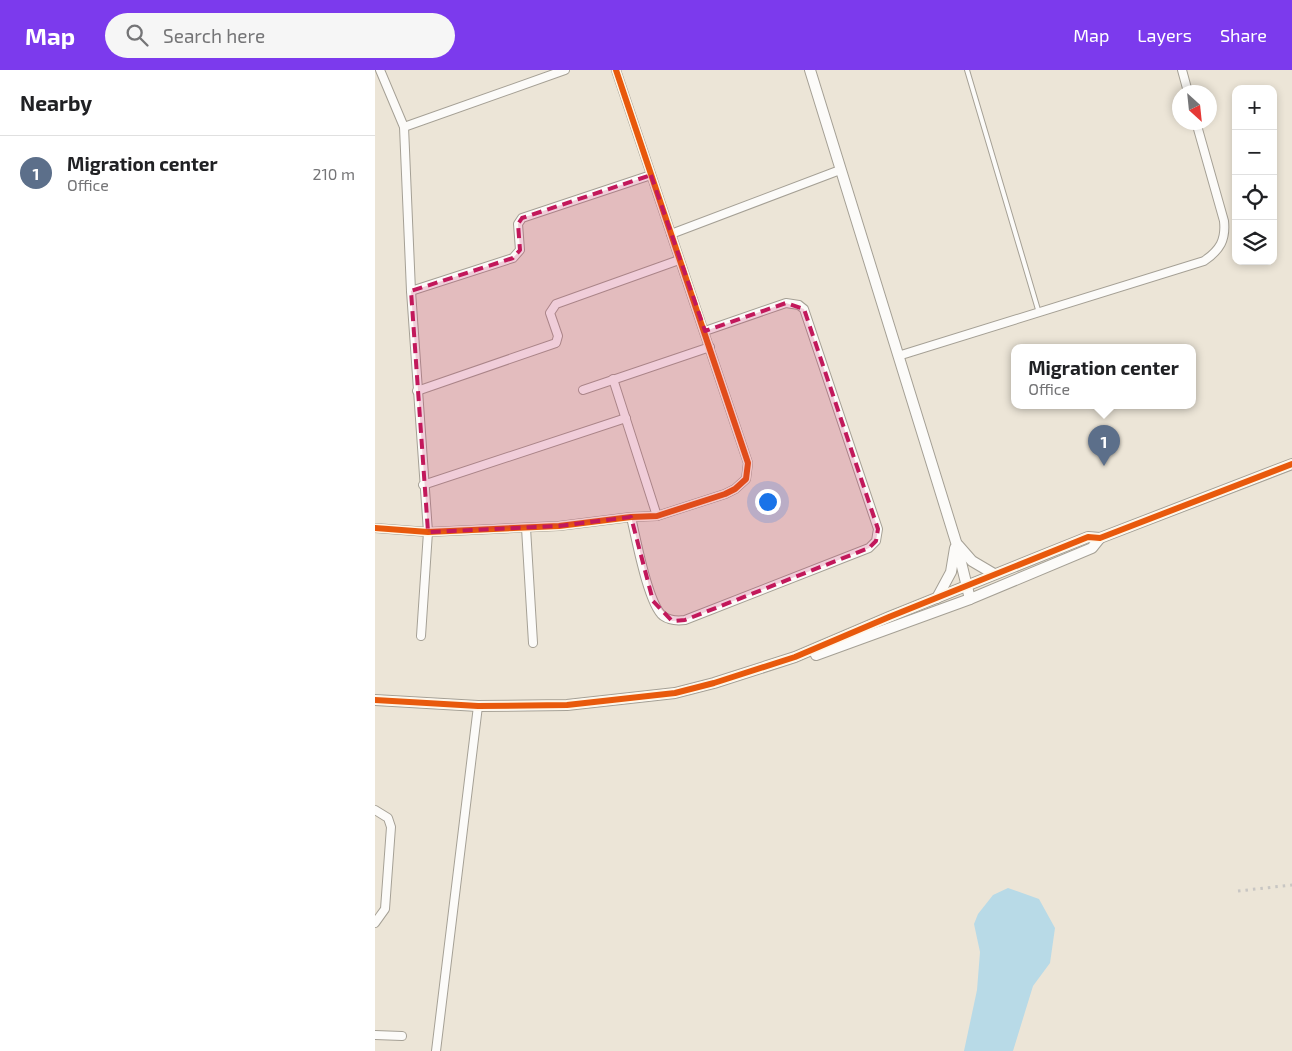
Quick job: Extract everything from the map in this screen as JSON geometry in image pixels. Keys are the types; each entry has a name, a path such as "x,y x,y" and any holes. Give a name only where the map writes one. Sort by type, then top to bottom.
{"street":[{"path":"380,70 404,127 411,291 427,532 421,636"},
{"path":"404,127 565,70"},
{"path":"375,528 427,532 526,528 657,516 725,494 735,489 747,478 748,463 616,70"},
{"path":"810,70 956,542 970,599"},
{"path":"1182,70 1186,85"},
{"path":"898,356 1204,261 1214,254 1222,244 1225,233 1224,221 1198,130"},
{"path":"671,234 841,170"},
{"path":"411,291 513,258 520,250 518,224 522,218 651,175"},
{"path":"417,391 556,343 558,336 550,313 556,304 679,260"},
{"path":"631,517 653,601 664,617 672,621 685,620 869,548 876,541 878,529 804,309 799,305 786,303 705,331"},
{"path":"583,390 710,348"},
{"path":"613,379 657,516"},
{"path":"423,485 626,418"},
{"path":"375,700 478,706 567,704 675,692 714,683 795,657 995,574 1088,538 1100,538 1292,464"},
{"path":"526,528 533,643"},
{"path":"795,657 815,656 970,599 1092,548 1100,538"},
{"path":"956,542 972,561 995,574"},
{"path":"937,598 951,572 956,542"},
{"path":"436,1051 471,781 478,706"},
{"path":"375,810 388,818 391,827 385,909 375,923"},
{"path":"375,1035 402,1036"}],"lane":[{"path":"967,70 1039,313"}],"highlighted area":[{"path":"651,175 705,331 786,303 804,309 878,529 876,541 869,548 685,620 672,621 653,601 631,517 559,526 428,532 411,291 513,258 520,250 518,224 522,218"}],"water":[{"path":"1008,888 1039,899 1055,928 1050,963 1033,986 1013,1051 964,1051 977,990 980,952 974,924 978,914 993,895"}],"railway":[{"path":"1238,891 1292,885"}],"cycle path":[{"path":"375,528 428,532 559,526 631,517 657,516 725,494 735,489 746,479 748,463 616,70"},
{"path":"375,700 478,706 567,705 675,693 714,683 795,657 1088,537 1100,538 1292,464"}],"place":[{"name":"Migration center","path":"1104,466"}]}
